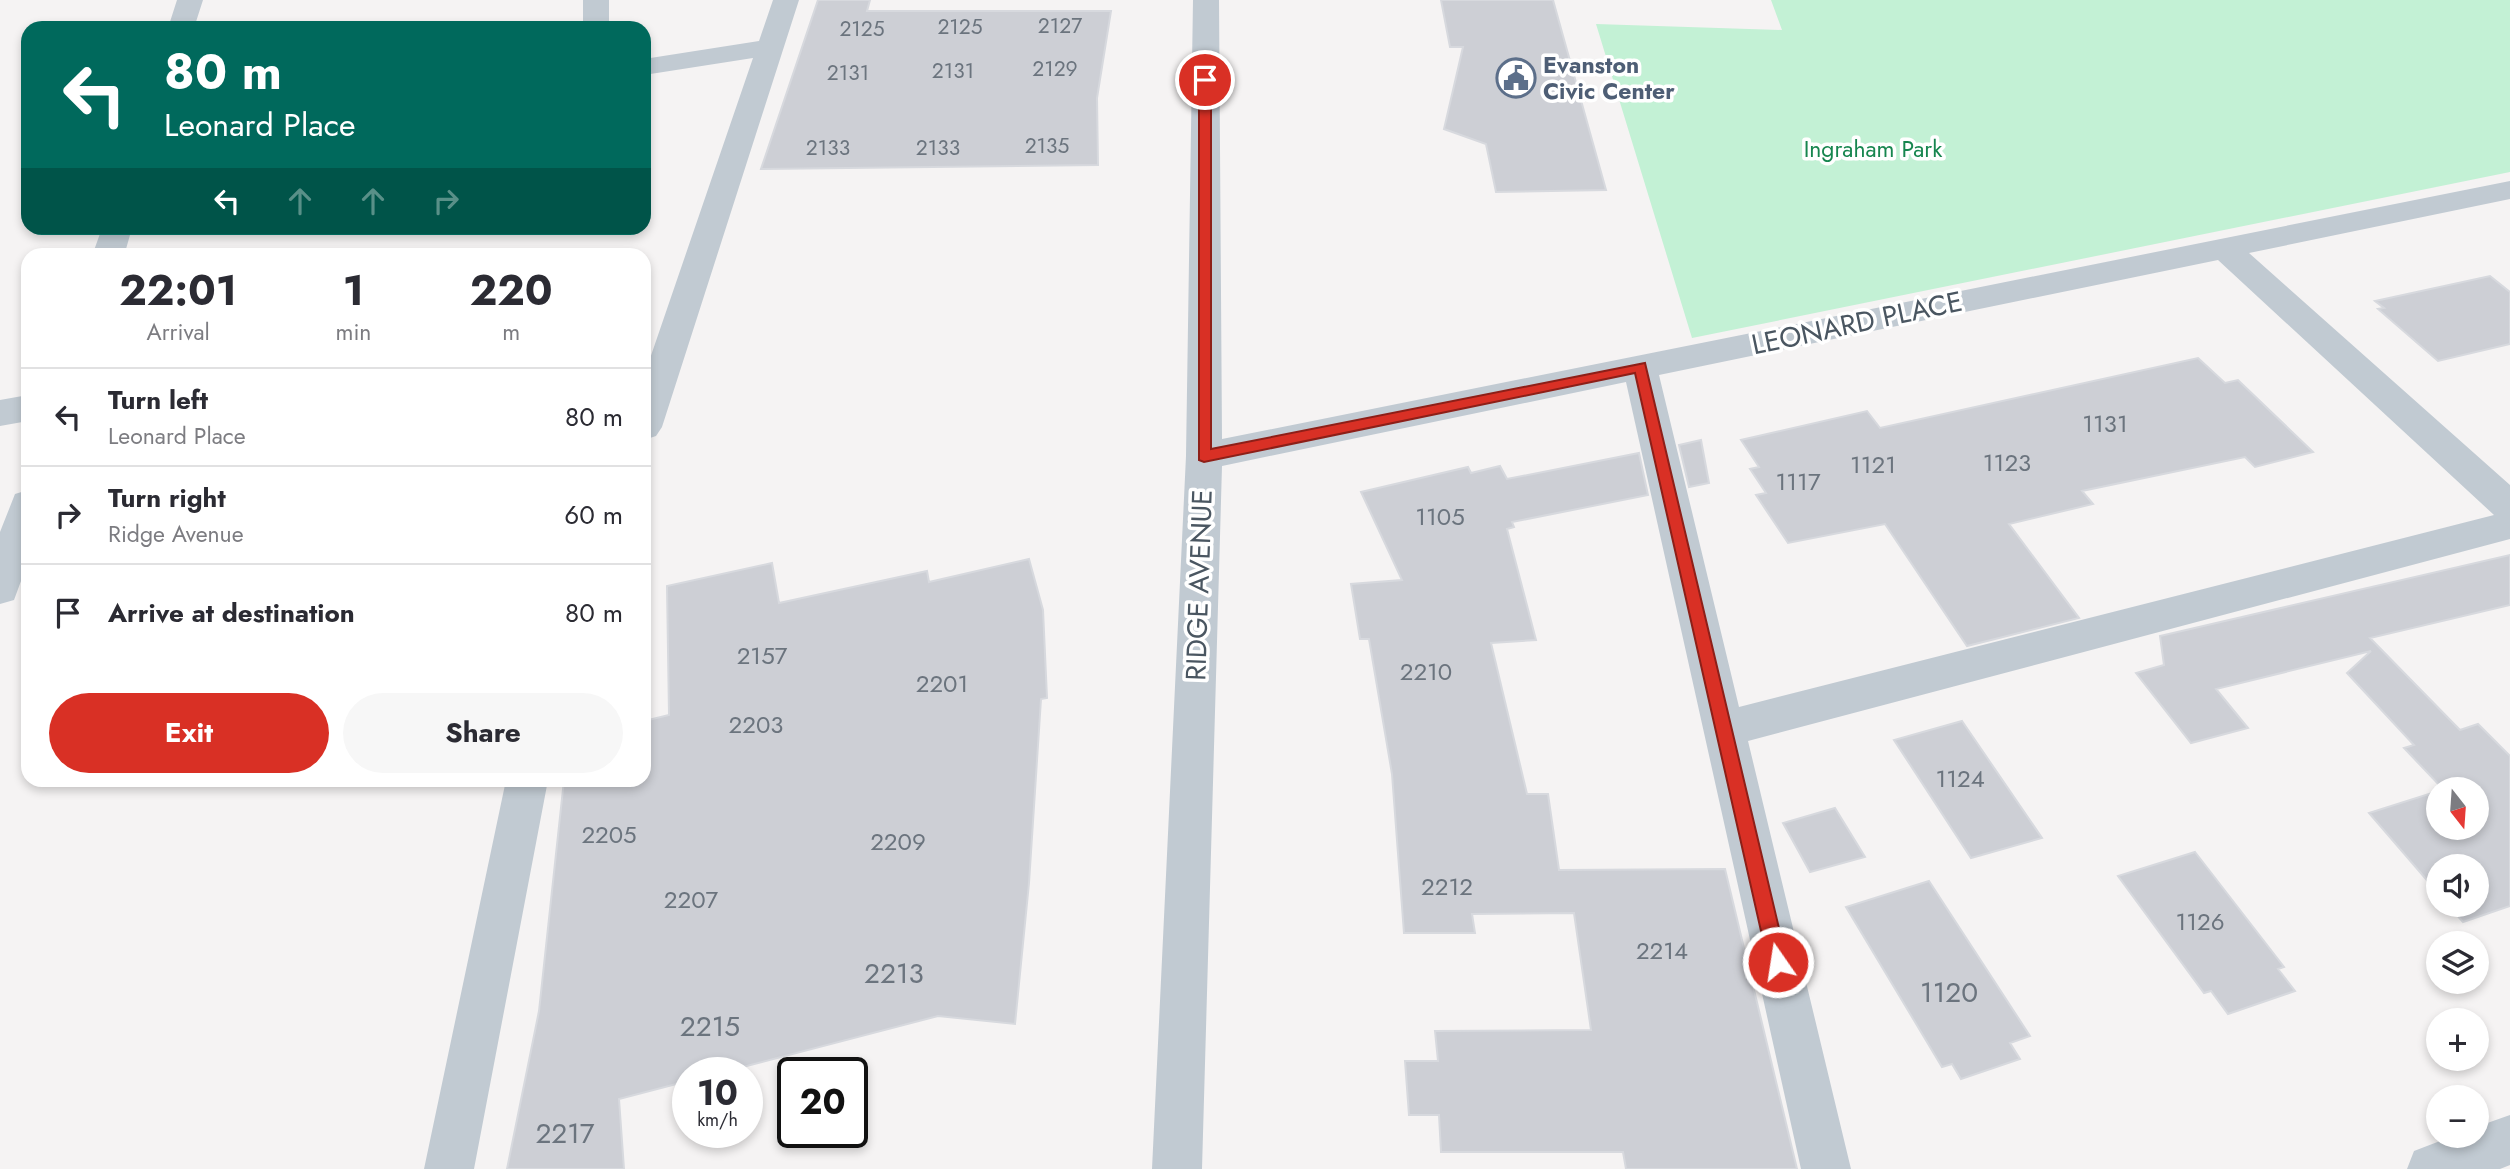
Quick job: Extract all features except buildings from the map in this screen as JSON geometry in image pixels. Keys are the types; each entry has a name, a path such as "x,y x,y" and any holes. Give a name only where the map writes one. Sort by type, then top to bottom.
{"street":[{"path":"183,21 190,0"},
{"path":"596,0 596,21"},
{"path":"651,406 786,0"},
{"name":"RIDGE AVENUE","path":"1177,1169 1204,456 1206,0"},
{"path":"651,66 770,47"},
{"name":"LEONARD PLACE","path":"1204,456 2510,190"},
{"path":"2224,248 2510,507"},
{"path":"1640,367 1826,1169"},
{"path":"0,413 21,409"},
{"path":"0,589 21,525"},
{"path":"1724,729 2510,525"},
{"path":"449,1169 526,787"},
{"path":"2432,1169 2510,1140"}],"green space":[{"name":"Ingraham Park","path":"1771,0 2510,0 2510,172 1692,338 1596,24 1782,30"}],"place":[{"name":"Evanston Civic Center","path":"1516,78"}],"route":[{"path":"1205,80 1204,456 1640,367 1778,962"}]}
